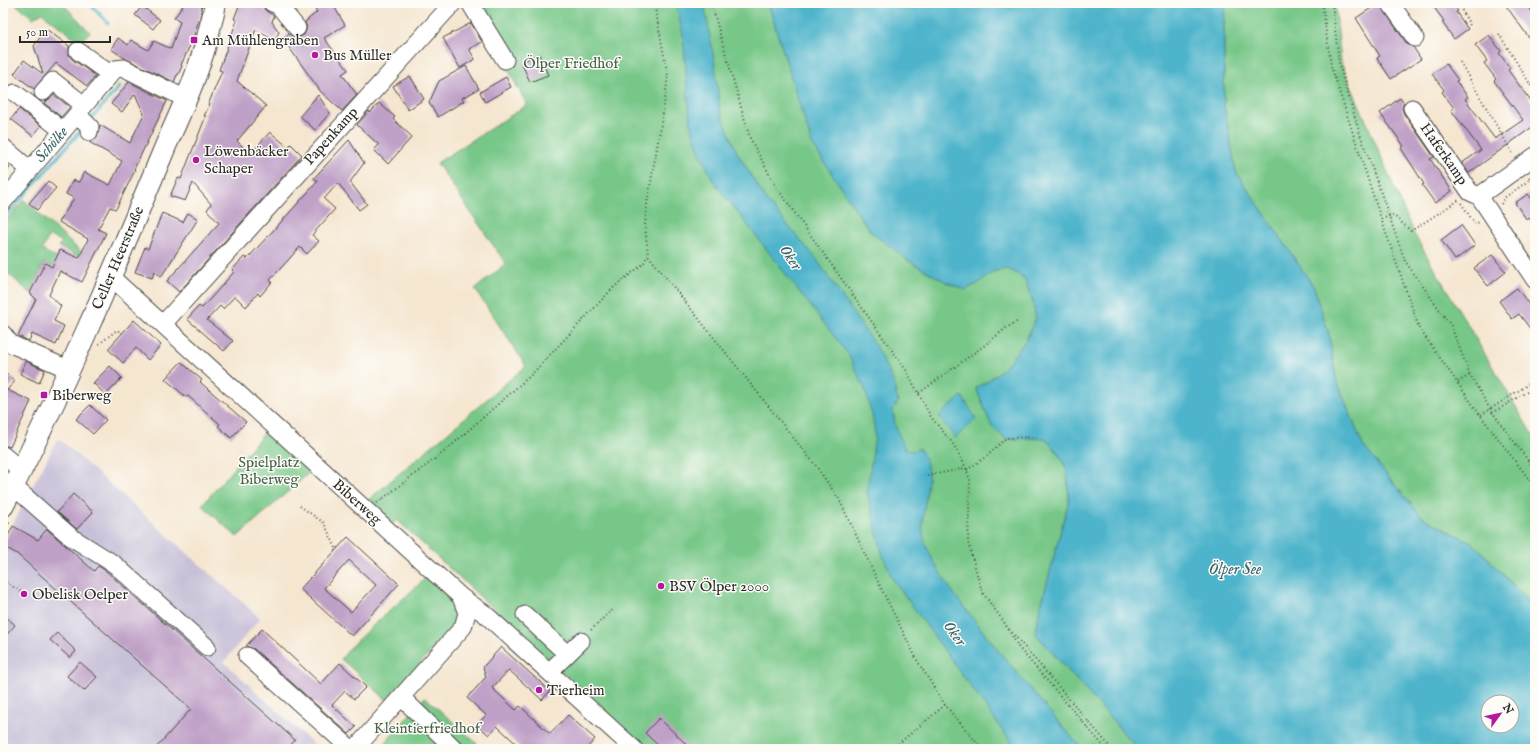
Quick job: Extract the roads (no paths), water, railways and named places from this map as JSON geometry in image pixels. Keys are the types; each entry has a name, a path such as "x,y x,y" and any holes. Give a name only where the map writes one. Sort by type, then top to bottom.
{"main road":[{"name":"Celler Heerstraße","path":"3,506 70,370 111,277 186,99 206,45 215,3"}],"street":[{"path":"272,3 278,5 297,28"},
{"name":"Papenkamp","path":"162,324 453,3"},
{"path":"470,3 505,60"},
{"path":"1390,3 1415,38"},
{"path":"78,51 110,74"},
{"path":"8,201 41,165 63,131 84,119 110,74 116,69 124,68 186,99"},
{"path":"43,92 53,80 84,119"},
{"path":"15,93 63,131"},
{"name":"Haferkamp","path":"1412,108 1470,192 1479,196 1535,280"},
{"path":"3,147 41,165"},
{"name":"Haferkamp","path":"1479,196 1535,156"},
{"name":"Biberweg","path":"111,277 461,597 485,614 549,672 623,746"},
{"path":"3,334 11,344 70,370"},
{"path":"3,455 17,479 71,537 114,564 207,647"},
{"path":"355,749 463,626 467,613 461,597"},
{"path":"525,615 567,654"},
{"path":"549,672 586,635"},
{"path":"247,656 351,749"},
{"path":"401,697 455,749"}],"water":[{"name":"Oker","path":"676,3 704,3 715,64 720,111 738,154 766,200 815,257 876,347 893,380 898,402 893,410 895,425 905,449 914,451 919,448 925,459 928,470 923,530 926,546 936,565 957,598 1028,686 1082,749 1016,749 892,578 882,553 867,492 875,437 874,423 865,389 848,354 714,182 699,151 690,122 683,35"},
{"name":"Ölper See","path":"768,3 1226,3 1224,18 1224,105 1236,172 1314,287 1329,334 1336,379 1363,446 1422,517 1474,544 1517,589 1535,612 1535,749 1138,749 1036,634 1039,613 1069,500 1067,470 1059,454 1045,438 1006,439 992,427 976,388 988,381 1006,366 1026,340 1036,318 1032,299 1024,278 1008,269 994,271 979,283 965,290 946,282 909,261 870,231 812,144"},
{"path":"962,396 976,419 955,438 939,416"}],"waterway":[{"path":"89,3 108,23"},
{"name":"Schölke","path":"90,120 120,86"},
{"name":"Schölke","path":"3,219 83,128"}],"place":[{"name":"Am Mühlengraben","path":"194,40"},
{"name":"Bus Müller","path":"315,55"},
{"name":"Löwenbäcker Schaper","path":"196,160"},
{"name":"Biberweg","path":"44,395"},
{"name":"BSV Ölper 2000","path":"661,586"},
{"name":"Obelisk Oelper","path":"24,594"},
{"name":"Tierheim","path":"539,690"}],"park label":[{"name":"Ölper Friedhof","path":"571,63"},
{"name":"Spielplatz Biberweg","path":"269,470"},
{"name":"Kleintierfriedhof","path":"427,728"}]}
